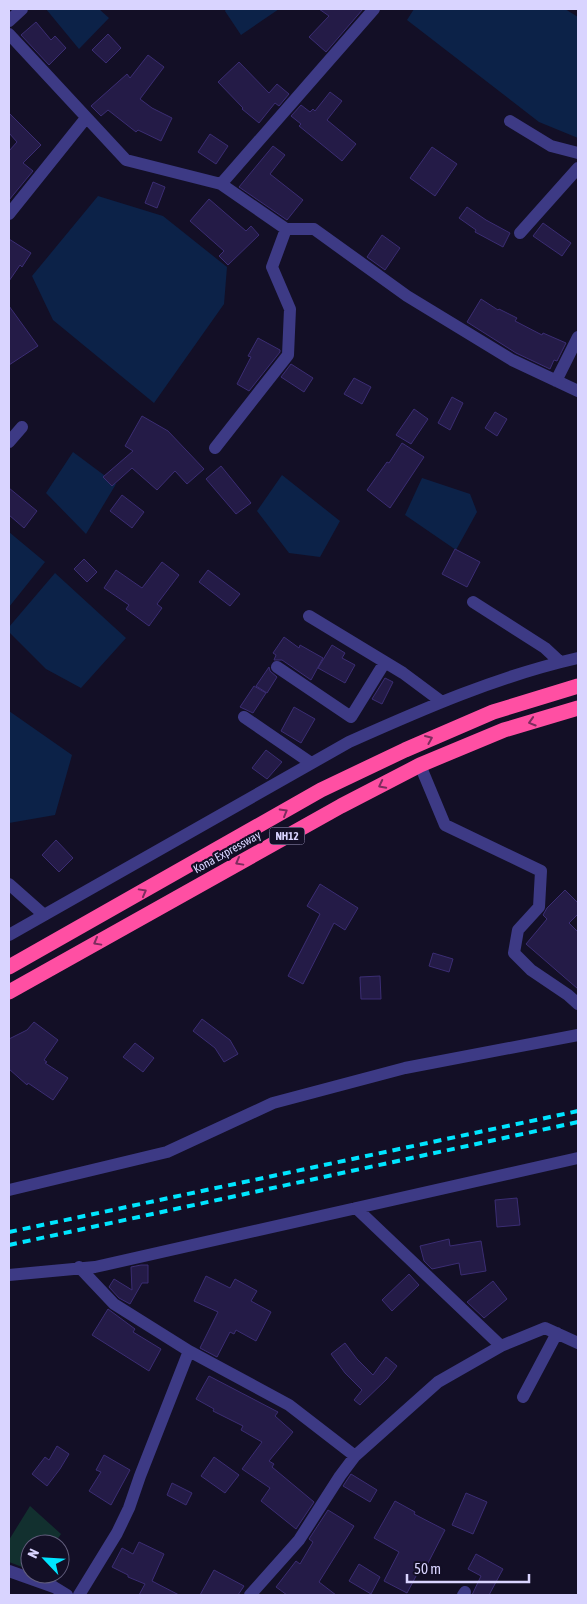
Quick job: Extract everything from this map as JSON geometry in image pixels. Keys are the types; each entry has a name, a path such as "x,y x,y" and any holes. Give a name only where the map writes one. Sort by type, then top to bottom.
{"highway":[{"name":"Kona Expressway","path":"9,967 338,782 404,750 493,712 578,686"},
{"name":"Kona Expressway","path":"9,992 340,806 420,765 504,730 578,708"}],"street":[{"path":"9,21 22,9"},
{"path":"220,184 374,9"},
{"path":"9,34 126,160 220,184 286,229 314,229 407,296 512,360 578,391"},
{"path":"9,214 86,118"},
{"path":"510,121 551,146 578,153"},
{"path":"520,233 578,168"},
{"path":"215,448 288,355 290,309 272,267 286,229"},
{"path":"556,381 578,337"},
{"path":"9,442 22,427"},
{"path":"473,602 545,648 560,662"},
{"path":"309,616 403,673 442,702"},
{"path":"9,935 349,742 497,680 578,658"},
{"path":"277,667 351,717 385,662"},
{"path":"244,717 311,763"},
{"path":"420,765 445,824 541,871 539,907 518,930 514,953 531,970 578,1004"},
{"path":"9,884 44,915"},
{"path":"9,1190 167,1152 273,1102 405,1068 578,1035"},
{"path":"9,1275 95,1267 578,1158"},
{"path":"356,1208 501,1346"},
{"path":"79,1267 114,1304 190,1351 289,1405 355,1456"},
{"path":"250,1595 299,1540 355,1456 438,1382 501,1346 545,1328 578,1343"},
{"path":"524,1397 557,1333"},
{"path":"79,1595 117,1534 129,1508 146,1459 190,1351"},
{"path":"9,1571 54,1587 67,1595"}],"green space":[{"path":"30,1506 61,1534 20,1534 20,1566 9,1562 9,1540"}],"water":[{"path":"46,9 99,9 109,18 79,49"},
{"path":"226,9 279,9 241,35 225,11"},
{"path":"414,9 565,9 578,17 578,138 539,122 407,20"},
{"path":"98,196 163,216 227,267 224,304 154,403 53,320 32,276"},
{"path":"73,452 116,484 86,534 46,493"},
{"path":"282,475 340,521 320,557 289,553 257,511"},
{"path":"422,478 470,494 477,512 456,550 405,515"},
{"path":"9,532 45,562 9,607"},
{"path":"55,573 126,638 81,688 46,669 9,632 9,627"},
{"path":"9,711 72,755 55,815 9,823"}],"building":[{"path":"319,9 363,9 326,52 309,37 329,16"},
{"path":"36,22 51,40 55,36 66,48 49,65 21,35"},
{"path":"108,34 121,48 106,63 92,50"},
{"path":"148,55 164,67 140,99 152,108 172,118 161,141 138,130 136,132 108,110 101,116 91,106 127,74 130,78"},
{"path":"239,62 269,93 277,84 289,94 279,106 275,103 259,123 242,109 218,82"},
{"path":"330,92 342,101 327,120 356,144 342,161 299,126 301,124 291,116 301,105 310,112 313,109 315,111"},
{"path":"9,113 41,145 23,163 33,171 9,200 9,151 17,142 9,133"},
{"path":"210,134 228,146 216,164 198,152"},
{"path":"273,146 285,155 270,174 303,200 287,220 239,187"},
{"path":"432,147 457,164 435,196 410,178"},
{"path":"153,182 165,187 157,208 145,203"},
{"path":"209,199 246,231 251,226 259,235 228,265 219,256 224,251 190,221"},
{"path":"467,207 510,233 503,247 475,232 476,230 459,218"},
{"path":"543,223 571,243 562,256 533,236"},
{"path":"382,235 400,248 385,270 367,257"},
{"path":"9,239 31,253 22,267 20,265 9,281"},
{"path":"481,299 498,310 517,318 515,321 542,335 543,333 566,343 557,361 554,360 550,369 516,353 467,322"},
{"path":"9,306 38,346 9,365"},
{"path":"258,338 280,350 280,352 249,391 237,384 251,357 248,356"},
{"path":"291,364 313,378 304,392 281,377"},
{"path":"354,378 371,387 362,404 344,394"},
{"path":"452,397 463,403 450,430 438,423"},
{"path":"414,409 428,419 411,444 396,435"},
{"path":"495,412 507,419 497,436 485,428"},
{"path":"142,416 168,431 204,469 187,484 175,471 157,490 132,468 112,486 103,477 133,451 125,446"},
{"path":"402,443 424,457 390,508 367,490 387,462 389,463"},
{"path":"221,466 251,503 236,514 206,479"},
{"path":"9,488 37,511 24,528 9,515"},
{"path":"122,495 144,512 132,528 110,511"},
{"path":"455,549 480,562 467,587 442,574"},
{"path":"84,559 97,572 87,582 74,569"},
{"path":"162,562 179,575 157,604 162,608 149,626 126,609 129,605 104,588 116,570 142,588"},
{"path":"208,570 240,594 230,606 199,582"},
{"path":"284,637 299,648 300,645 323,658 311,680 282,660 274,660 276,655 273,653"},
{"path":"332,645 345,653 342,658 355,665 345,683 318,668"},
{"path":"269,667 270,671 277,677 267,693 256,686"},
{"path":"385,678 393,682 382,704 372,699"},
{"path":"254,686 266,693 253,713 240,707"},
{"path":"294,707 315,719 301,743 281,731"},
{"path":"266,750 282,762 267,779 252,768"},
{"path":"56,840 73,858 59,872 42,855"},
{"path":"320,884 358,908 345,930 334,923 303,984 288,976 320,914 307,906"},
{"path":"565,890 578,903 578,914 569,923 578,932 578,989 526,944 547,919 543,915 547,908"},
{"path":"433,953 453,959 449,972 429,966"},
{"path":"380,976 381,999 361,999 360,977"},
{"path":"202,1019 230,1040 238,1054 224,1062 215,1048 193,1031"},
{"path":"34,1022 58,1040 44,1060 47,1062 45,1063 68,1078 53,1100 28,1083 27,1085 9,1069 9,1039 27,1030"},
{"path":"135,1043 154,1058 143,1072 123,1057"},
{"path":"517,1198 520,1225 497,1227 495,1200"},
{"path":"449,1239 450,1246 481,1241 486,1271 461,1275 459,1263 432,1269 424,1261 420,1246"},
{"path":"148,1265 148,1283 142,1283 130,1304 119,1298 109,1287 114,1279 132,1290 131,1267"},
{"path":"409,1274 419,1285 392,1311 382,1300"},
{"path":"206,1276 230,1288 235,1279 257,1291 251,1301 271,1312 256,1341 236,1330 234,1334 230,1332 217,1357 200,1348 218,1312 194,1301"},
{"path":"493,1281 507,1299 484,1318 467,1302"},
{"path":"108,1309 135,1329 133,1332 161,1349 149,1371 92,1335"},
{"path":"345,1343 357,1359 373,1375 386,1357 397,1366 387,1379 360,1405 354,1400 362,1390 345,1373 331,1354"},
{"path":"209,1376 278,1412 275,1416 293,1432 269,1461 274,1464 272,1467 314,1502 296,1529 261,1501 270,1488 242,1469 262,1442 241,1430 243,1426 213,1411 214,1409 196,1399"},
{"path":"57,1446 69,1454 47,1486 32,1474 45,1457 49,1460"},
{"path":"104,1455 130,1470 111,1505 89,1491 101,1472 96,1470"},
{"path":"214,1457 239,1475 225,1493 201,1476"},
{"path":"351,1474 377,1490 370,1502 343,1486"},
{"path":"172,1483 192,1493 186,1505 167,1495"},
{"path":"466,1493 487,1502 473,1534 452,1525"},
{"path":"395,1501 415,1512 414,1514 445,1530 427,1565 423,1563 407,1593 384,1581 399,1552 374,1538"},
{"path":"328,1510 354,1526 319,1582 336,1595 287,1595 276,1587 296,1561 300,1564 313,1542 309,1539"},
{"path":"139,1542 164,1554 152,1581 179,1595 139,1595 145,1584 128,1577 128,1575 112,1567 122,1548 133,1554"},
{"path":"476,1554 503,1569 489,1595 472,1595 481,1576 468,1569"},
{"path":"359,1564 380,1577 371,1594 349,1581"},
{"path":"214,1570 244,1586 238,1595 200,1595"}],"railway":[{"path":"9,1232 578,1111"},
{"path":"9,1245 578,1122"}]}
